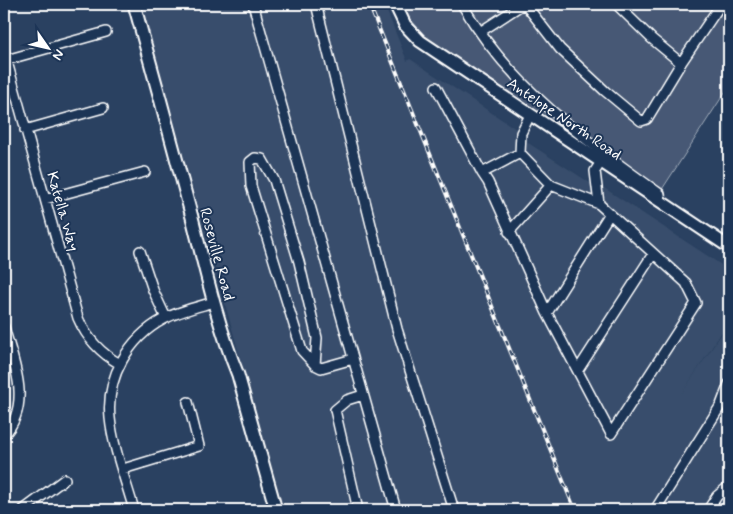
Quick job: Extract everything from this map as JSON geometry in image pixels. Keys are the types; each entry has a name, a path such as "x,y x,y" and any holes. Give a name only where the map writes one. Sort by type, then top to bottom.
{"main road":[{"name":"Roseville Road","path":"134,4 214,302 230,358 238,375 276,510"},
{"name":"Antelope North Road","path":"395,4 405,25 420,41 729,247"}],"street":[{"path":"253,4 396,510"},
{"path":"316,4 397,329 454,510"},
{"path":"462,4 480,32 520,82 562,119 660,194 661,202"},
{"path":"480,32 524,4 560,49 641,121 647,119 681,63 721,4"},
{"path":"616,4 652,39 681,63"},
{"path":"5,55 106,32"},
{"name":"Katella Way","path":"5,55 82,329 100,351 120,364"},
{"path":"436,87 488,182 547,313 611,434 696,303 686,283 599,204 551,185 520,154 521,133 533,117 538,98"},
{"path":"26,130 103,108"},
{"path":"482,172 520,154"},
{"path":"315,365 317,338 299,262 274,180 262,159 256,158 250,162 251,186 302,351 315,365 321,368 353,358"},
{"path":"599,204 595,171 601,162"},
{"path":"45,199 145,172"},
{"path":"509,232 551,185"},
{"path":"547,313 609,215"},
{"path":"140,251 153,290 166,318"},
{"path":"578,370 653,254"},
{"path":"134,510 112,432 110,416 112,390 120,364 140,336 166,318 214,302"},
{"path":"4,330 20,393 15,419 4,435"},
{"path":"655,510 721,405 729,384"},
{"path":"358,510 335,410 347,400 363,395"},
{"path":"123,469 199,446 188,402"},
{"path":"23,510 65,479"},
{"path":"708,510 717,496 729,486"}],"shaded area":[{"path":"141,4 384,4 407,61 410,59 516,129 522,139 590,183 601,186 729,270 729,321 680,396 729,323 729,510 283,510"},
{"path":"403,4 729,4 729,86 659,194 461,65 426,37 404,12"}],"railway":[{"path":"369,4 575,510"}]}
